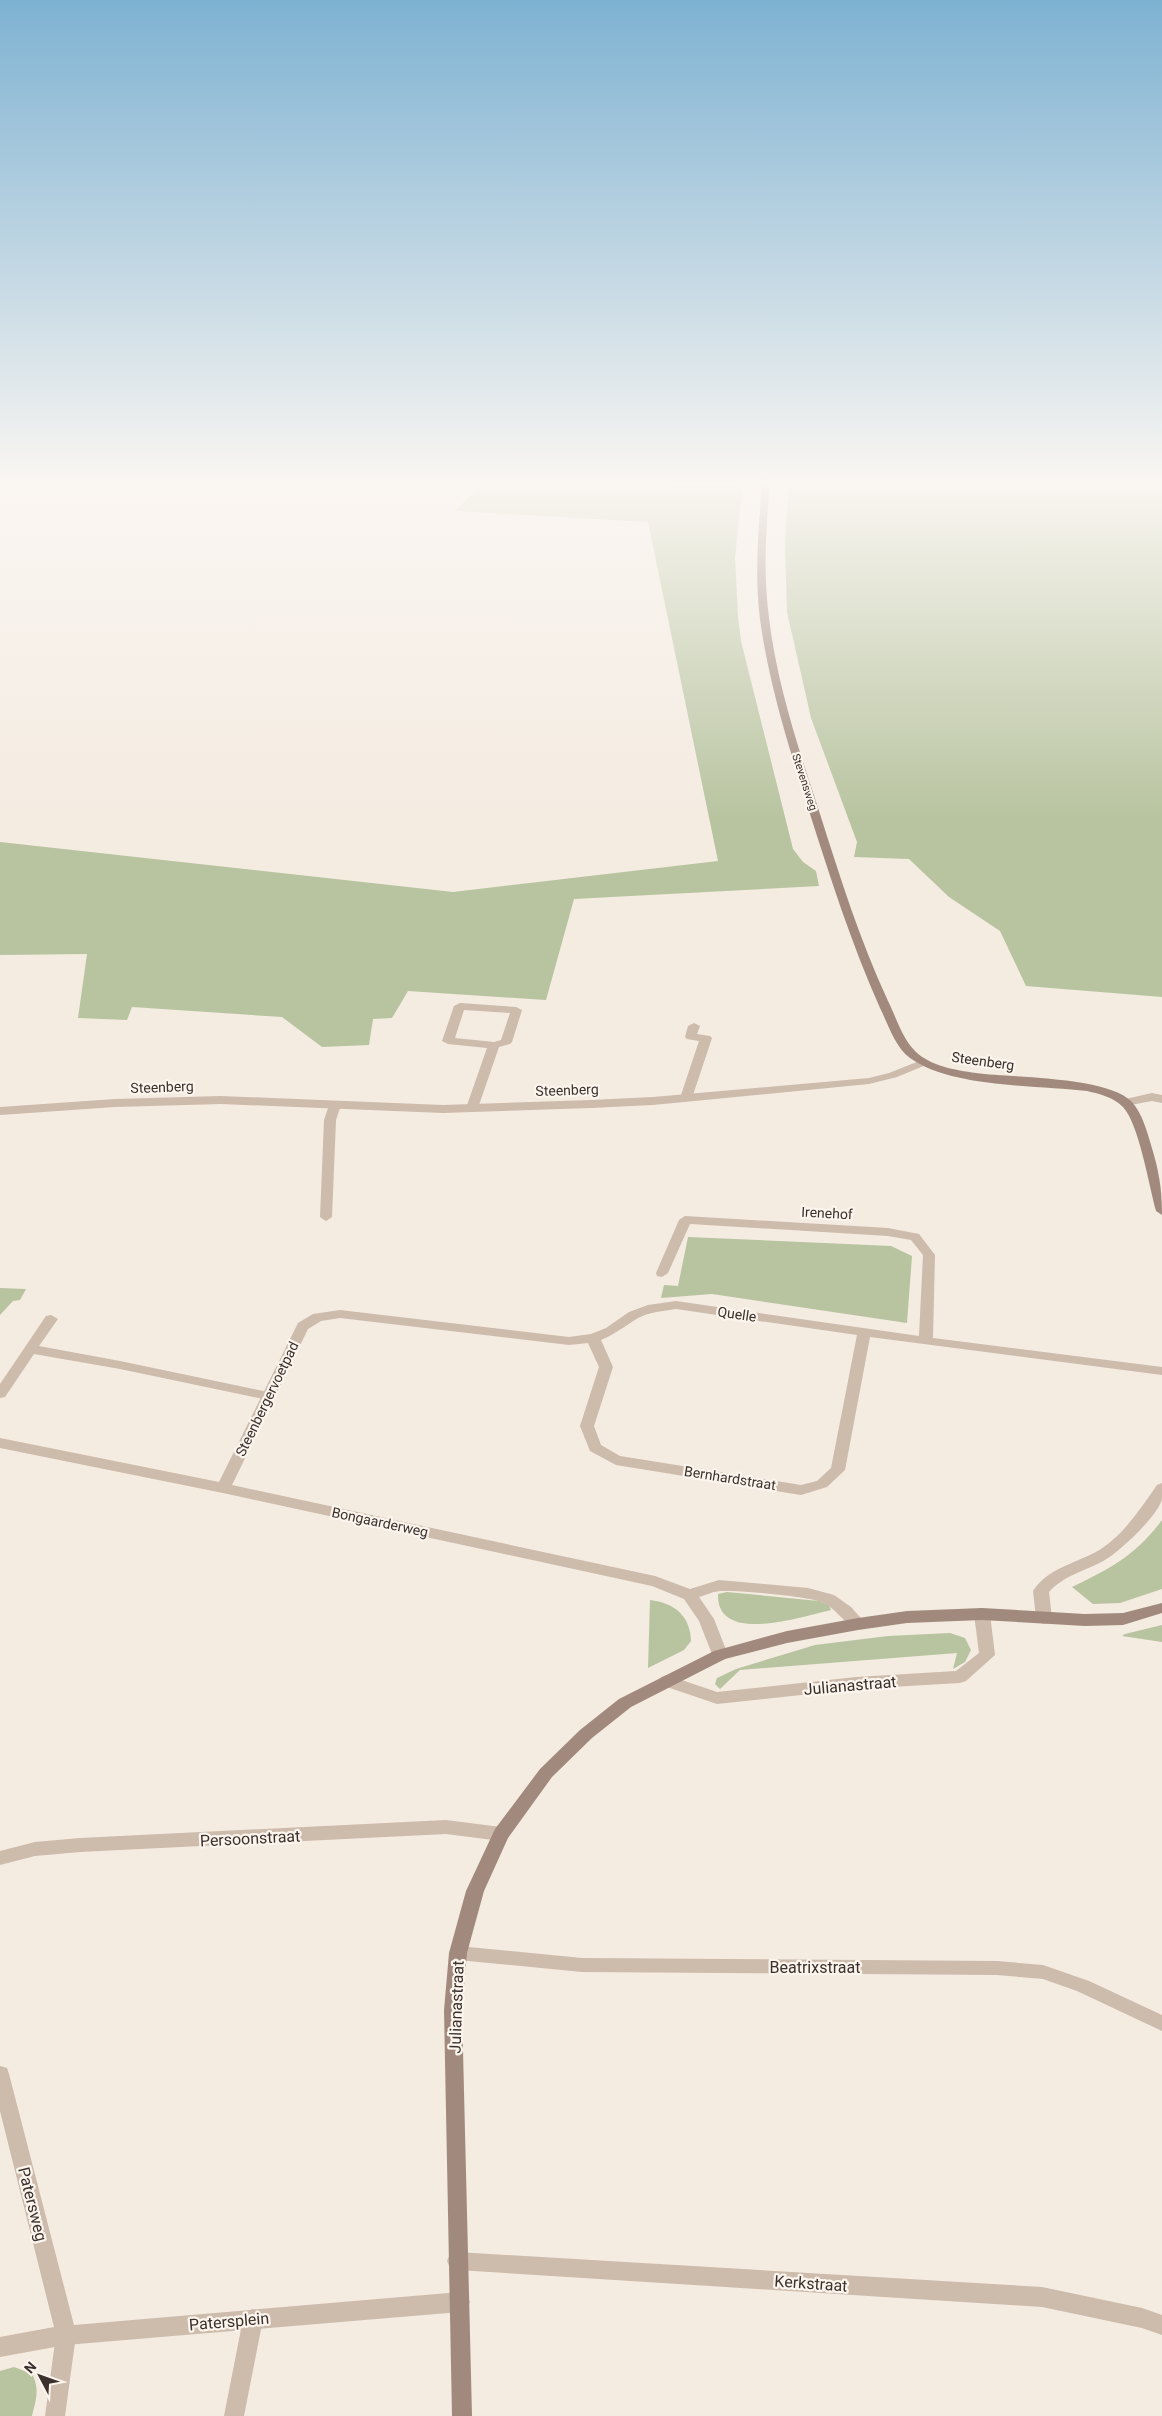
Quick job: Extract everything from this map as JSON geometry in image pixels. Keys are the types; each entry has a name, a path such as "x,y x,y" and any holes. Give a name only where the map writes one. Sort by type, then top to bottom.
{"street":[{"name":"Stevensweg","path":"762,594 766,636 784,716 858,946 908,1051 922,1062"},
{"path":"460,1006 516,1010 506,1042 494,1044 448,1041 460,1006"},
{"path":"686,1098 706,1038 691,1037 694,1026"},
{"path":"472,1108 494,1044"},
{"name":"Steenberg","path":"0,1111 160,1101 257,1101 472,1108 616,1103 869,1080 893,1075 922,1062 950,1074 1094,1089 1125,1102"},
{"path":"1162,1099 1152,1097 1125,1102 1136,1118 1162,1211"},
{"path":"326,1216 330,1120 335,1105"},
{"name":"Irenehof","path":"662,1273 685,1220 888,1232 915,1237 929,1255 926,1341"},
{"name":"Quelle","path":"318,1318 340,1314 569,1342 593,1338 610,1331 634,1315 653,1308 676,1305 926,1341 1162,1371"},
{"name":"Steenbergervoetpad","path":"223,1488 302,1326 318,1318"},
{"path":"0,1394 51,1319"},
{"name":"Bernhardstraat","path":"593,1338 606,1367 587,1426 595,1448 616,1460 801,1490 822,1484 838,1470 864,1331"},
{"path":"30,1349 120,1365 268,1396"},
{"name":"Bongaarderweg","path":"2,1443 223,1488 655,1581 688,1595"},
{"path":"1044,1618 1042,1591 1050,1579 1106,1552 1125,1537 1146,1513 1162,1488"},
{"path":"720,1655 706,1619 688,1595 718,1585 808,1593 829,1599 846,1611 858,1624"},
{"name":"Julianastraat","path":"462,2416 460,2302 457,2261 453,2010 458,1953 475,1890 501,1834 546,1773 586,1734 625,1703 667,1680 720,1655 787,1637 907,1617 982,1614 1044,1618 1123,1619 1162,1608"},
{"name":"Julianastraat","path":"667,1680 718,1698 856,1683 960,1677 987,1655 982,1614"},
{"name":"Persoonstraat","path":"0,1858 35,1849 80,1845 446,1828 501,1834"},
{"name":"Beatrixstraat","path":"458,1953 582,1965 997,1968 1043,1972 1083,1986 1162,2023"},
{"name":"Patersweg","path":"0,2074 66,2334"},
{"name":"Kerkstraat","path":"457,2261 1042,2297 1142,2318 1162,2325"},
{"name":"Patersplein","path":"0,2347 66,2334 460,2302"},
{"path":"234,2416 253,2319"},
{"path":"55,2416 66,2334"}],"green space":[{"path":"663,594 737,594 741,641 793,849 803,862 816,871 819,886 574,899 546,1000 408,991 392,1018 373,1019 369,1045 322,1047 282,1017 132,1007 127,1020 78,1018 87,954 0,955 0,842 453,892 718,861"},
{"path":"786,594 1162,594 1162,997 1026,986 1000,931 949,897 909,859 854,857 857,842 811,718 787,612"},
{"path":"688,1237 891,1246 912,1256 907,1323 712,1294 661,1298 664,1285 678,1286"},
{"path":"0,1288 26,1289 20,1300 13,1301 0,1315"},
{"path":"1162,1520 1162,1589 1120,1603 1093,1604 1072,1587 1122,1560 1142,1543"},
{"path":"727,1592 819,1601 829,1605 831,1610 764,1624 746,1623 731,1619 721,1610 718,1594"},
{"path":"650,1600 667,1604 680,1612 688,1624 691,1641 684,1650 648,1668"},
{"path":"1162,1625 1162,1642 1122,1636 1125,1634"},
{"path":"950,1633 965,1638 971,1650 965,1662 953,1669 957,1653 740,1670 720,1689 715,1684 717,1678 736,1669 815,1645 888,1636"},
{"path":"14,2367 32,2374 34,2379 36,2395 32,2416 0,2416 0,2371"}]}
